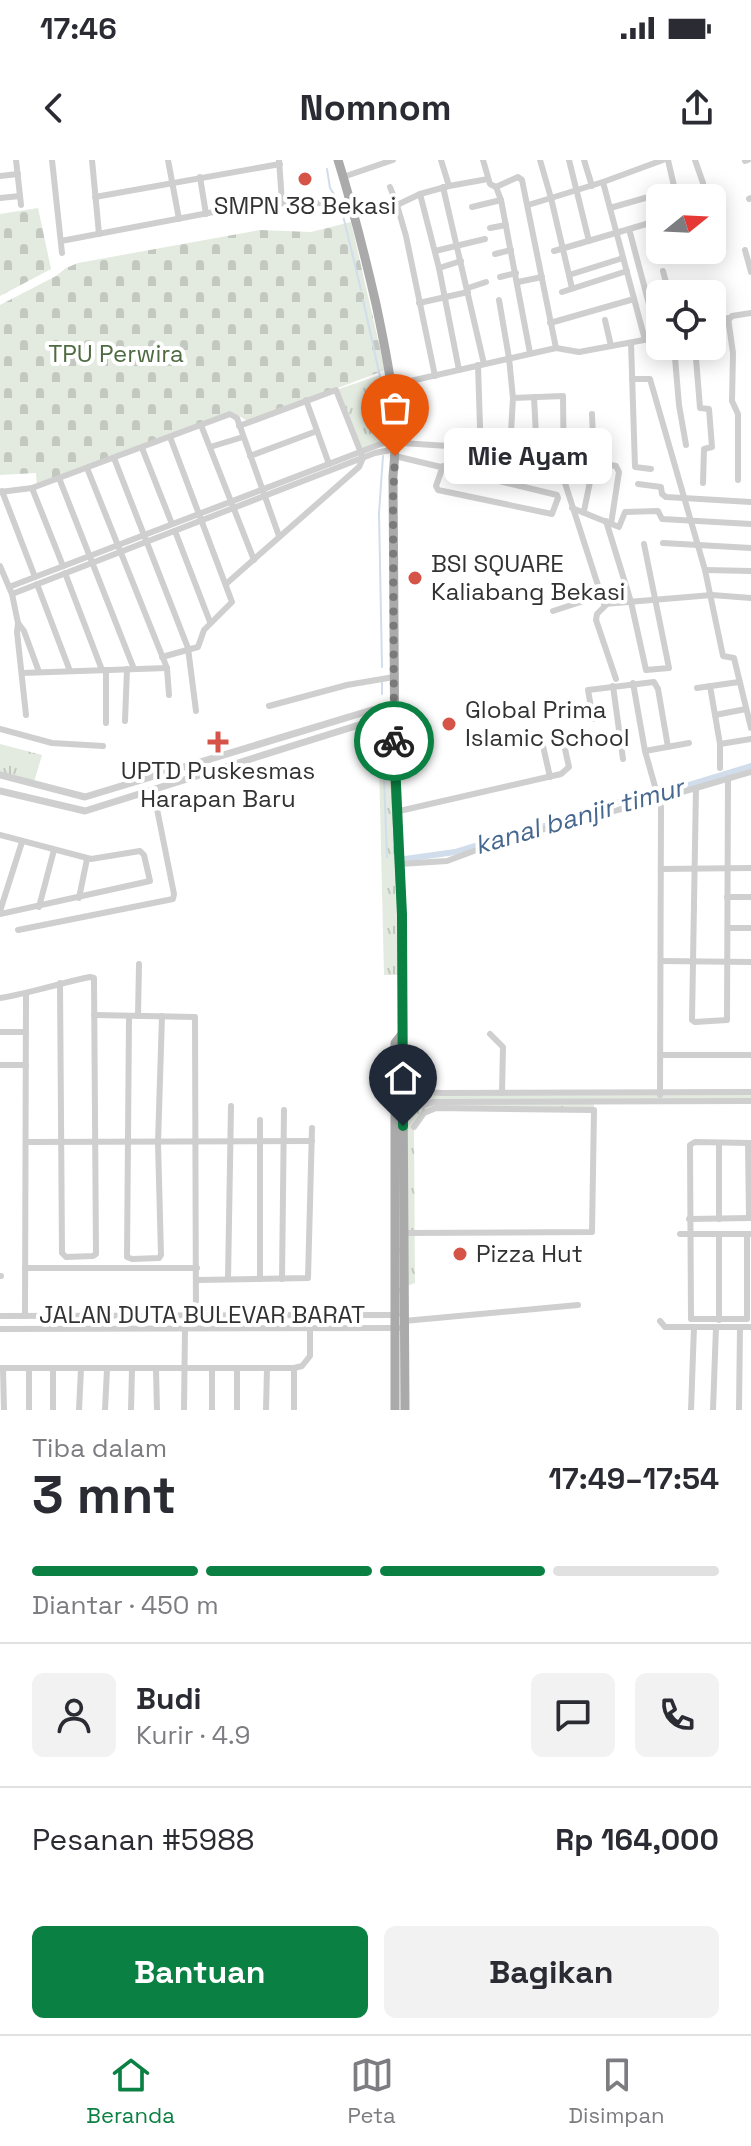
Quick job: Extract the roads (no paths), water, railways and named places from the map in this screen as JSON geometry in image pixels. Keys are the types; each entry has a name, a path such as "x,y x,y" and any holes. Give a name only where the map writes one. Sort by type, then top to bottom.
{"main road":[{"path":"338,160 361,238 389,373 393,499 391,678 387,711 400,862 404,1083 404,1233 395,1410"},
{"path":"402,1034 395,1043 394,1094 398,1321 405,1410"}],"street":[{"path":"16,160 21,205"},
{"path":"52,160 62,253"},
{"path":"92,160 99,234"},
{"path":"168,160 179,219"},
{"path":"343,177 393,160"},
{"path":"441,160 481,365 481,458"},
{"path":"483,160 491,186 520,178 556,348"},
{"path":"540,160 572,288"},
{"path":"569,160 589,241"},
{"path":"584,160 592,186"},
{"path":"630,160 633,169"},
{"path":"528,205 666,160 673,190 610,208"},
{"path":"695,160 703,183"},
{"path":"95,197 280,162 282,202"},
{"path":"0,176 18,174"},
{"path":"200,177 206,214"},
{"path":"397,205 420,194 488,179"},
{"path":"389,373 400,383 556,348 579,352 645,340 603,182"},
{"path":"390,187 406,236 435,376"},
{"path":"496,187 518,282 530,353"},
{"path":"420,194 446,299 459,370"},
{"path":"0,198 20,196"},
{"path":"472,207 501,200"},
{"path":"61,241 256,204 330,203"},
{"path":"554,251 646,224"},
{"path":"490,228 506,225"},
{"path":"629,229 646,291"},
{"path":"435,251 485,239"},
{"path":"495,254 511,250"},
{"path":"745,250 751,272"},
{"path":"569,275 623,258"},
{"path":"439,268 461,261"},
{"path":"562,292 627,271"},
{"path":"663,271 665,280"},
{"path":"500,277 516,273"},
{"path":"518,282 542,277"},
{"path":"419,303 446,299 486,282"},
{"path":"550,323 634,299"},
{"path":"499,300 513,398 509,466"},
{"path":"726,321 728,318 751,313"},
{"path":"728,318 733,353 732,401 738,414 738,480"},
{"path":"605,320 611,346"},
{"path":"631,343 635,467 651,469"},
{"path":"675,360 686,445"},
{"path":"696,360 700,408 709,409 712,447 704,449 703,483"},
{"path":"632,379 650,379 699,545 723,656 734,658 751,728"},
{"path":"226,584 359,467 361,455 336,390 239,426"},
{"path":"534,397 536,435"},
{"path":"513,398 564,397 564,480 599,596 606,605"},
{"path":"306,400 329,464"},
{"path":"70,671 1,491 32,488 230,414 237,418 279,536"},
{"path":"584,511 594,462 592,414"},
{"path":"201,425 254,560"},
{"path":"250,456 317,431"},
{"path":"162,657 200,644 210,622 232,602 170,437"},
{"path":"210,447 243,437"},
{"path":"10,590 374,450 448,446 564,480"},
{"path":"392,447 443,466 557,495 554,513 438,490 436,486 443,466"},
{"path":"142,448 210,622"},
{"path":"263,493 329,464 361,455"},
{"path":"114,458 188,648 196,711"},
{"path":"594,462 616,466 619,470 608,522 646,670 669,668 644,544"},
{"path":"87,468 167,668 169,695"},
{"path":"59,478 130,669 125,721"},
{"path":"638,484 661,487 663,496 751,502"},
{"path":"32,488 104,670 106,723"},
{"path":"572,508 621,527 625,512 658,511 662,519 751,524"},
{"path":"663,543 751,548"},
{"path":"0,566 18,623 26,715"},
{"path":"705,570 750,571"},
{"path":"623,759 615,683 596,620 597,614 606,605 631,602 712,595 751,598"},
{"path":"553,611 599,596"},
{"path":"18,623 39,672"},
{"path":"22,673 167,668"},
{"path":"269,706 347,685 391,678"},
{"path":"593,719 588,690 615,683 654,682 668,747"},
{"path":"697,688 739,682"},
{"path":"633,683 657,798"},
{"path":"710,686 720,744 720,768"},
{"path":"715,715 746,709"},
{"path":"0,775 82,804 387,711"},
{"path":"0,729 52,743 103,746"},
{"path":"541,737 550,777"},
{"path":"720,744 751,739"},
{"path":"645,751 689,743"},
{"path":"395,812 567,772 569,767 565,749"},
{"path":"0,791 82,804 153,789 230,760"},
{"path":"400,862 447,861 506,839 751,772"},
{"path":"696,788 692,1020 710,1022 727,1020 728,778"},
{"path":"18,930 173,899 153,789"},
{"path":"660,1102 661,807"},
{"path":"0,835 87,859 140,851 144,855 150,881 39,907 0,912 22,842"},
{"path":"39,907 54,850"},
{"path":"79,898 87,859"},
{"path":"661,869 751,868"},
{"path":"727,897 751,897"},
{"path":"729,928 751,928"},
{"path":"661,961 751,962"},
{"path":"139,964 128,1143 127,1257 132,1259 159,1258 161,1255 158,1143 162,1016"},
{"path":"0,998 60,983 93,977 96,1254 93,1256 66,1257 62,1253 60,983"},
{"path":"25,1316 26,993"},
{"path":"94,1015 195,1017 196,1327"},
{"path":"0,1032 26,1032"},
{"path":"490,1034 503,1047 502,1093"},
{"path":"661,1055 751,1055"},
{"path":"0,1065 26,1065"},
{"path":"594,1106 434,1102 403,1111 394,1094 404,1083 427,1092 751,1092"},
{"path":"414,1127 424,1113 436,1108 751,1101"},
{"path":"228,1279 231,1106"},
{"path":"404,1233 592,1232 594,1106"},
{"path":"282,1279 284,1110"},
{"path":"260,1120 260,1279"},
{"path":"198,1280 308,1278 312,1128"},
{"path":"26,1142 312,1141"},
{"path":"689,1219 750,1218 750,1143 695,1142 690,1145 689,1219 689,1234 690,1318 751,1327"},
{"path":"719,1143 719,1219"},
{"path":"660,1321 665,1327 694,1327 747,1319 749,1234 680,1234"},
{"path":"713,1410 719,1235"},
{"path":"25,1268 197,1268"},
{"path":"398,1321 578,1305"},
{"name":"JALAN DUTA BULEVAR BARAT","path":"0,1316 375,1315 398,1321"},
{"name":"JALAN DUTA BULEVAR BARAT","path":"0,1329 376,1328 398,1321"},
{"path":"691,1410 694,1327"},
{"path":"739,1410 740,1327"},
{"path":"184,1410 185,1328"},
{"path":"4,1410 2,1368 294,1368 302,1366 310,1356 310,1328"},
{"path":"131,1410 132,1368"},
{"path":"156,1368 157,1410"},
{"path":"212,1368 212,1410"},
{"path":"237,1368 237,1410"},
{"path":"266,1410 267,1368"},
{"path":"294,1368 294,1410"},
{"path":"29,1369 29,1410"},
{"path":"53,1369 53,1410"},
{"path":"79,1410 81,1369"},
{"path":"105,1410 107,1369"}],"waterway":[{"path":"327,169 330,188 340,203 361,290"},
{"path":"363,300 381,381 381,428"},
{"path":"382,667 379,513 383,456"},
{"path":"382,681 382,694"},
{"path":"382,724 387,857"},
{"name":"kanal banjir timur","path":"541,827 624,800 672,790 751,766"},
{"name":"kanal banjir timur","path":"405,859 455,852 515,834"}],"place":[{"name":"SMPN 38 Bekasi","path":"305,179"},
{"name":"Mie Ayam","path":"395,456"},
{"name":"BSI SQUARE Kaliabang Bekasi","path":"415,578"},
{"name":"Global Prima Islamic School","path":"449,724"},
{"name":"UPTD Puskesmas Harapan Baru","path":"218,742"},
{"name":"Pizza Hut","path":"460,1254"}],"park label":[{"name":"TPU Perwira","path":"116,354"}]}
